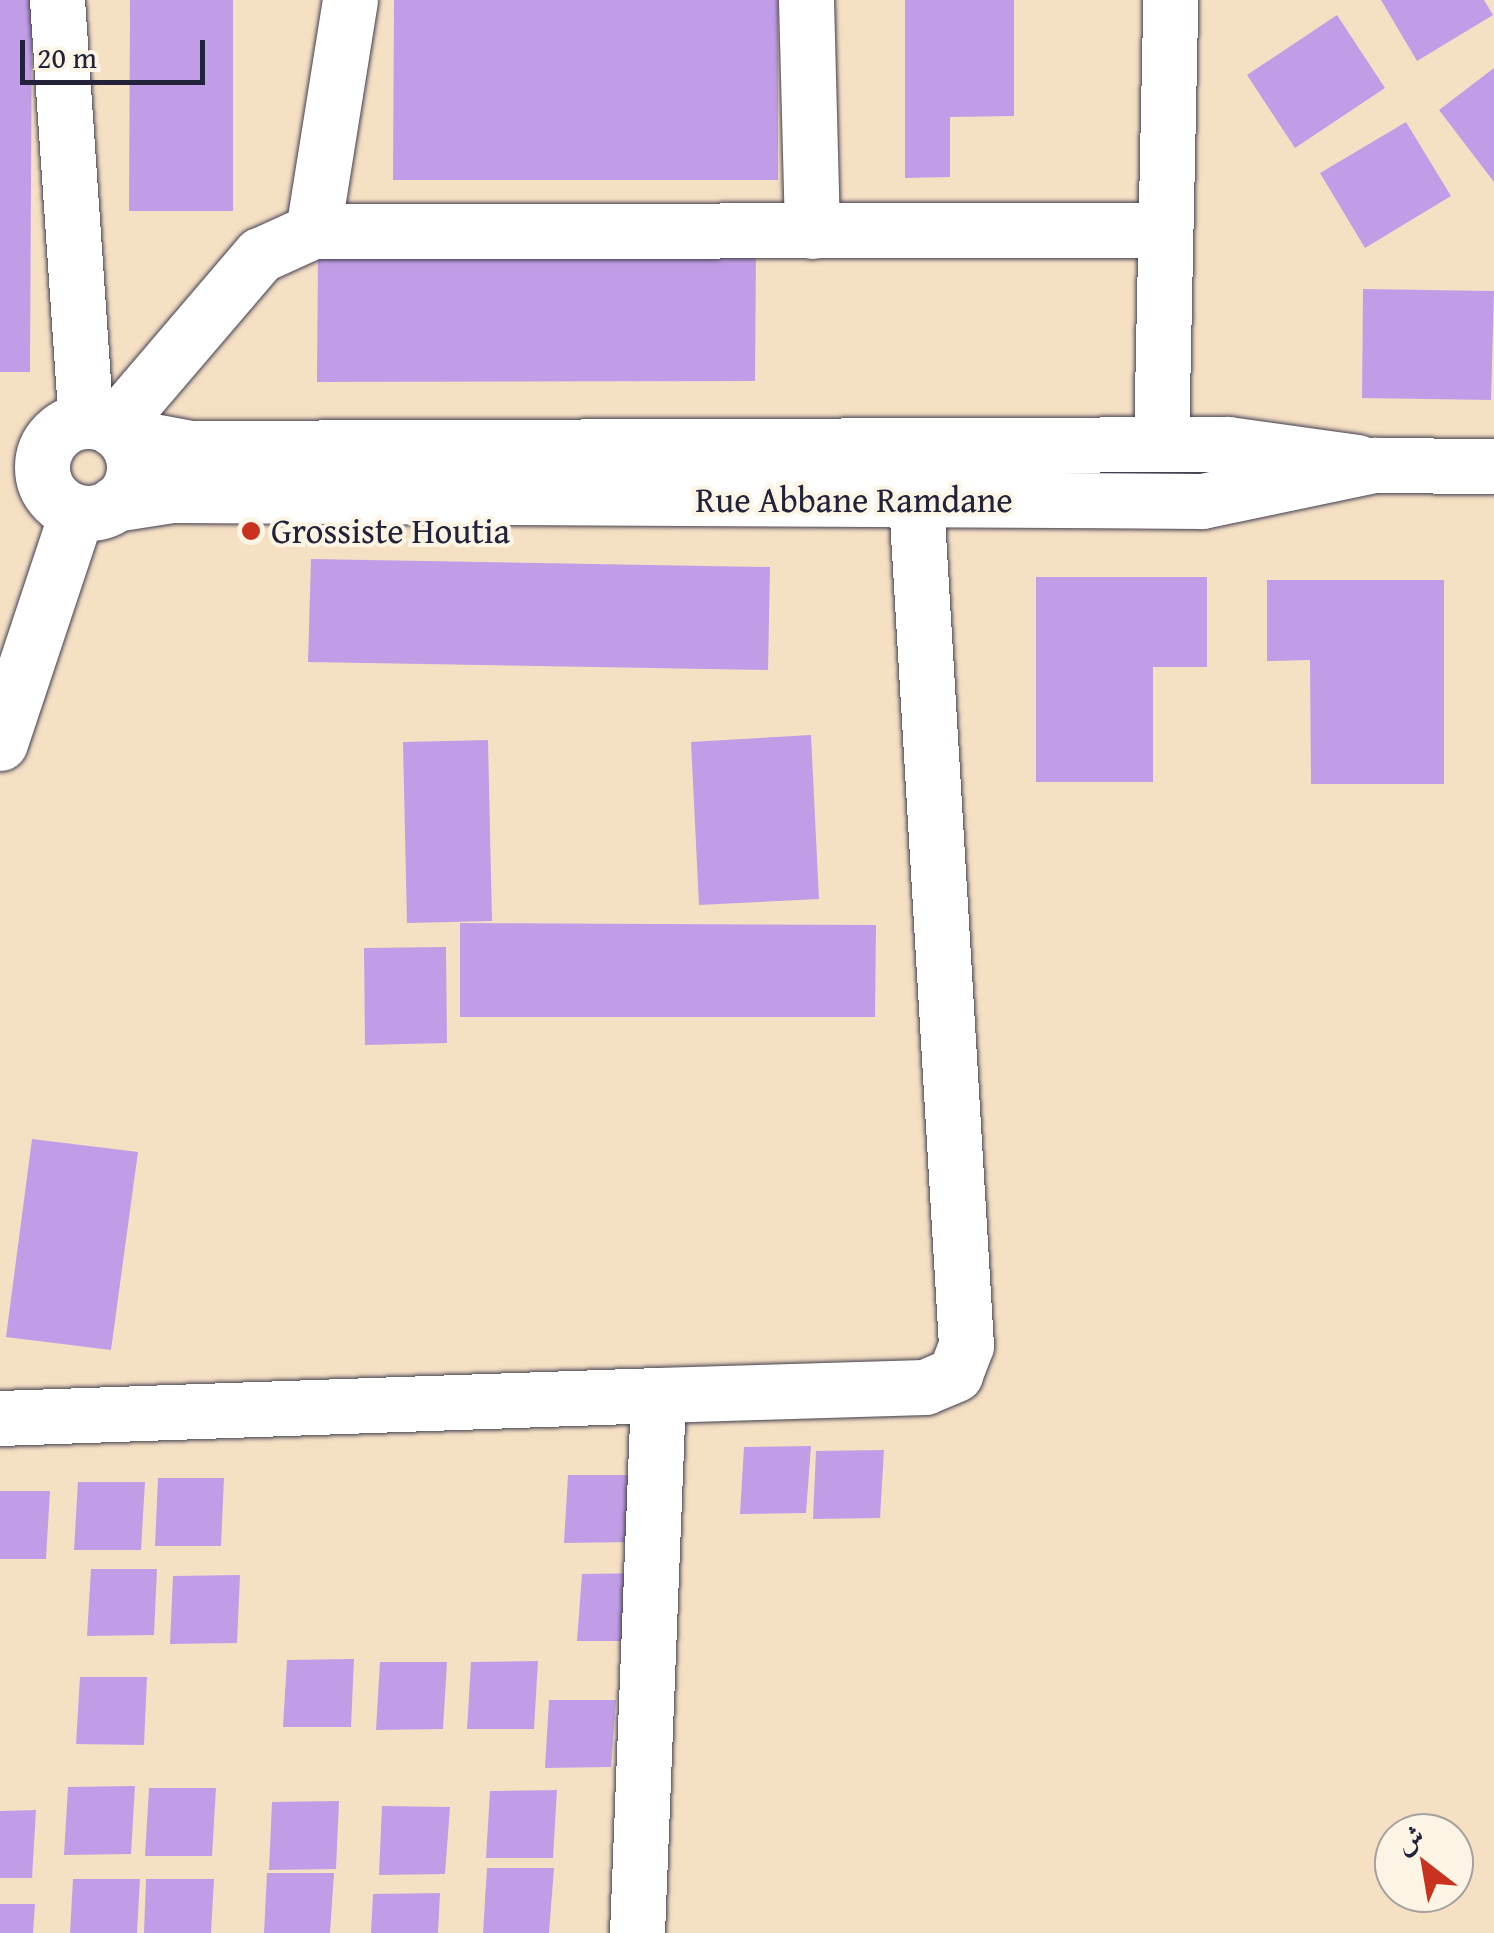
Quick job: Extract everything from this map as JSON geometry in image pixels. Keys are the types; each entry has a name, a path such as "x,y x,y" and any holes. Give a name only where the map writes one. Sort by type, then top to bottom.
{"street":[{"path":"0,744 76,465 57,0"},
{"path":"313,231 350,0"},
{"path":"806,0 812,231"},
{"path":"1160,444 1170,0"},
{"path":"76,465 260,254 313,231 1165,230"},
{"name":"Rue Abbane Ramdane","path":"0,433 76,465 159,447 632,473 916,501 1202,501 1375,465"},
{"name":"Rue Abbane Ramdane","path":"632,473 1160,444 1282,449 1375,465"},
{"path":"1375,465 1494,466"},
{"path":"0,1418 924,1387 961,1365 916,501"},
{"path":"637,1933 658,1395"}],"building":[{"path":"0,0 32,0 30,372 0,372"},
{"path":"130,0 233,0 233,211 129,211"},
{"path":"394,0 778,0 778,180 393,180"},
{"path":"905,0 1014,0 1014,116 950,117 950,177 905,178"},
{"path":"1381,0 1484,0 1493,15 1417,61"},
{"path":"1337,15 1385,88 1295,148 1247,75"},
{"path":"1494,68 1494,182 1439,110"},
{"path":"1406,122 1451,196 1365,248 1320,173"},
{"path":"756,249 755,381 317,382 318,250"},
{"path":"1363,289 1494,291 1491,400 1362,398"},
{"path":"311,559 770,567 768,670 308,662"},
{"path":"1036,577 1207,577 1207,667 1153,667 1153,782 1036,782"},
{"path":"1267,580 1444,580 1444,784 1311,784 1310,660 1267,661"},
{"path":"811,735 819,899 699,905 691,742"},
{"path":"488,740 492,921 407,923 403,742"},
{"path":"460,923 876,925 875,1017 460,1017"},
{"path":"446,947 447,1043 365,1045 364,948"},
{"path":"32,1139 138,1152 111,1350 6,1337"},
{"path":"811,1446 806,1513 740,1514 744,1447"},
{"path":"884,1450 880,1518 813,1519 816,1451"},
{"path":"568,1475 635,1475 631,1542 564,1543"},
{"path":"158,1478 224,1478 221,1546 155,1546"},
{"path":"78,1482 145,1482 141,1550 74,1550"},
{"path":"0,1491 50,1491 46,1559 0,1559"},
{"path":"91,1569 157,1569 154,1635 87,1636"},
{"path":"648,1573 644,1641 577,1641 582,1574"},
{"path":"240,1575 237,1643 170,1644 173,1576"},
{"path":"354,1659 351,1727 283,1727 287,1660"},
{"path":"538,1661 534,1729 467,1729 471,1662"},
{"path":"380,1662 447,1662 443,1729 376,1730"},
{"path":"80,1677 147,1677 144,1745 76,1744"},
{"path":"549,1700 616,1700 611,1767 545,1768"},
{"path":"135,1786 131,1854 64,1855 68,1787"},
{"path":"149,1788 216,1788 212,1856 145,1856"},
{"path":"557,1790 553,1858 486,1858 490,1791"},
{"path":"339,1801 336,1869 269,1870 272,1802"},
{"path":"382,1806 450,1807 445,1874 379,1875"},
{"path":"36,1810 32,1878 0,1878 0,1811"},
{"path":"487,1868 554,1868 549,1933 483,1933"},
{"path":"267,1873 334,1873 330,1933 264,1933"},
{"path":"73,1879 140,1879 137,1933 70,1933"},
{"path":"146,1879 214,1879 211,1933 144,1933"},
{"path":"440,1893 438,1933 371,1933 373,1894"},
{"path":"0,1904 35,1904 33,1933 0,1933"}],"place":[{"name":"Grossiste Houtia","path":"251,531"}]}
